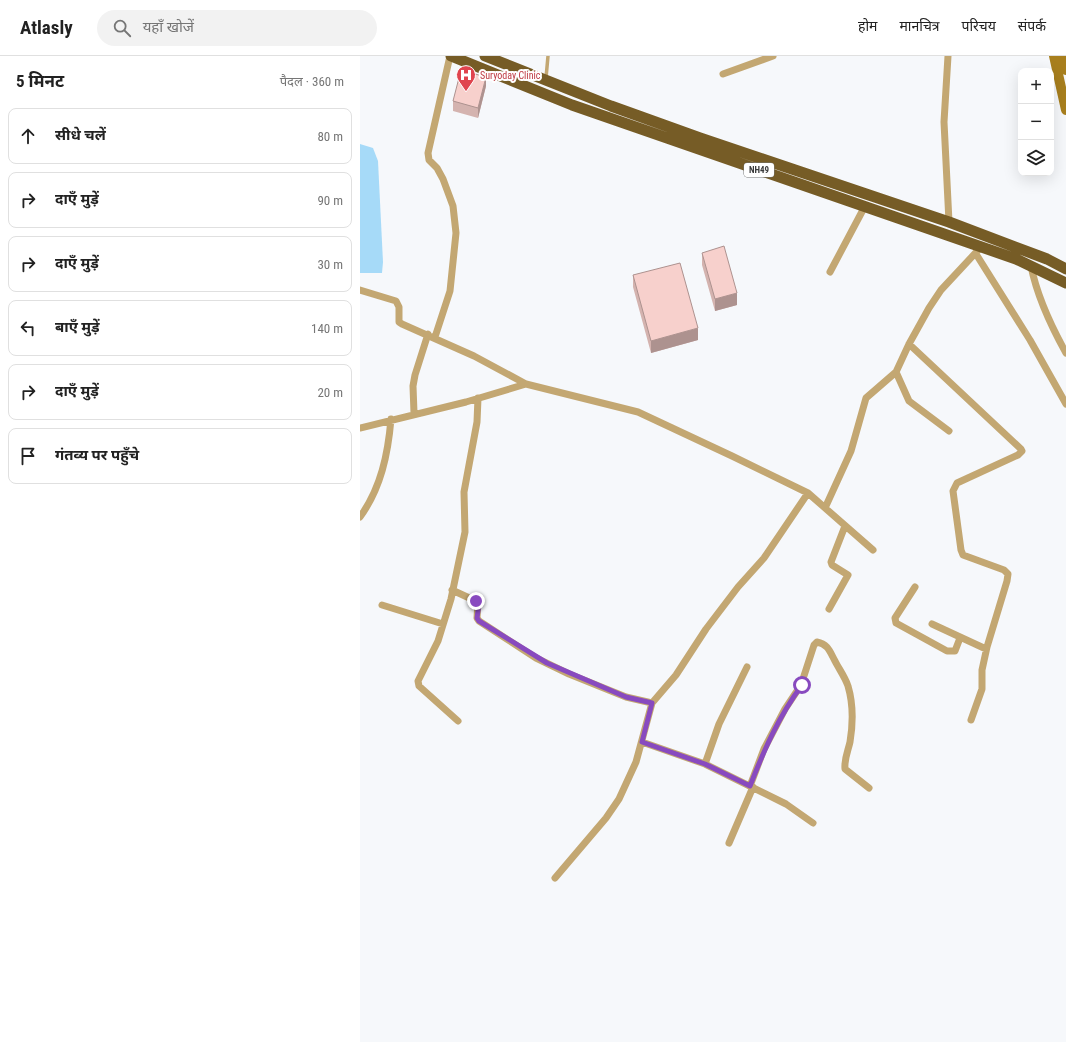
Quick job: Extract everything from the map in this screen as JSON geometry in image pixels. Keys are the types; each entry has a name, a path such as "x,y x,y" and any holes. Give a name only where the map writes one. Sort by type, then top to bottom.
{"highway":[{"name":"NH49","path":"451,56 572,105 865,206 978,251 1031,266 1066,283"},
{"name":"NH49","path":"485,56 546,81 700,138 948,222 1047,259 1066,269"}],"main road":[{"path":"1054,56 1066,110"},
{"path":"1063,56 1066,70"}],"street":[{"path":"414,413 413,386 415,375 450,291 456,233 453,206 443,179 437,168 429,160 428,153 451,56"},
{"path":"722,74 773,56"},
{"path":"948,56 944,122 948,222"},
{"path":"830,272 865,206"},
{"path":"825,508 850,451 866,398 896,372 909,344 941,290 978,251 1066,404"},
{"path":"1031,266 1034,281 1048,317 1066,353"},
{"path":"360,290 396,301 399,307 399,322 431,336 526,384 638,412 808,493 873,550"},
{"path":"909,344 1021,448 1022,452 957,483 953,491 961,550 963,555 1004,570 1008,574 986,649 982,670 982,689 971,720"},
{"path":"896,372 909,401 949,431"},
{"path":"360,428 414,413 478,398 526,384"},
{"path":"458,721 419,686 418,680 436,646 443,624 465,532 464,492 477,422 478,398"},
{"path":"360,517 378,487 389,441 391,419"},
{"path":"555,878 606,818 619,799 636,762 652,703 676,675 706,629 738,586 764,558 808,493"},
{"path":"829,609 848,575 832,565 831,562 845,526"},
{"path":"915,587 895,618 896,623 947,651 955,651 960,638"},
{"path":"452,590 478,602 477,618 479,621 536,658 626,697 652,703"},
{"path":"382,605 443,624"},
{"path":"932,624 986,649"},
{"path":"729,842 764,749 784,709 802,685 814,644 817,642 823,643 828,648 848,685 851,700 852,726 850,742 844,763 845,769 869,788"},
{"path":"705,764 719,724 747,667"},
{"path":"642,742 705,764 786,804 813,823"}],"lane":[{"path":"546,81 548,56"}],"water":[{"path":"360,144 373,148 378,161 383,262 382,273 360,273"}],"building":[{"path":"461,70 486,77 478,108 453,101"},
{"path":"724,246 737,293 715,299 702,253"},
{"path":"680,263 698,328 651,341 633,275"}],"place":[{"name":"Suryoday Clinic","path":"466,92"}],"route":[{"path":"476,601 479,604 477,618 479,621 536,658 569,674 626,697 652,703 642,742 705,764 750,786 764,749 784,709 802,685"}]}
